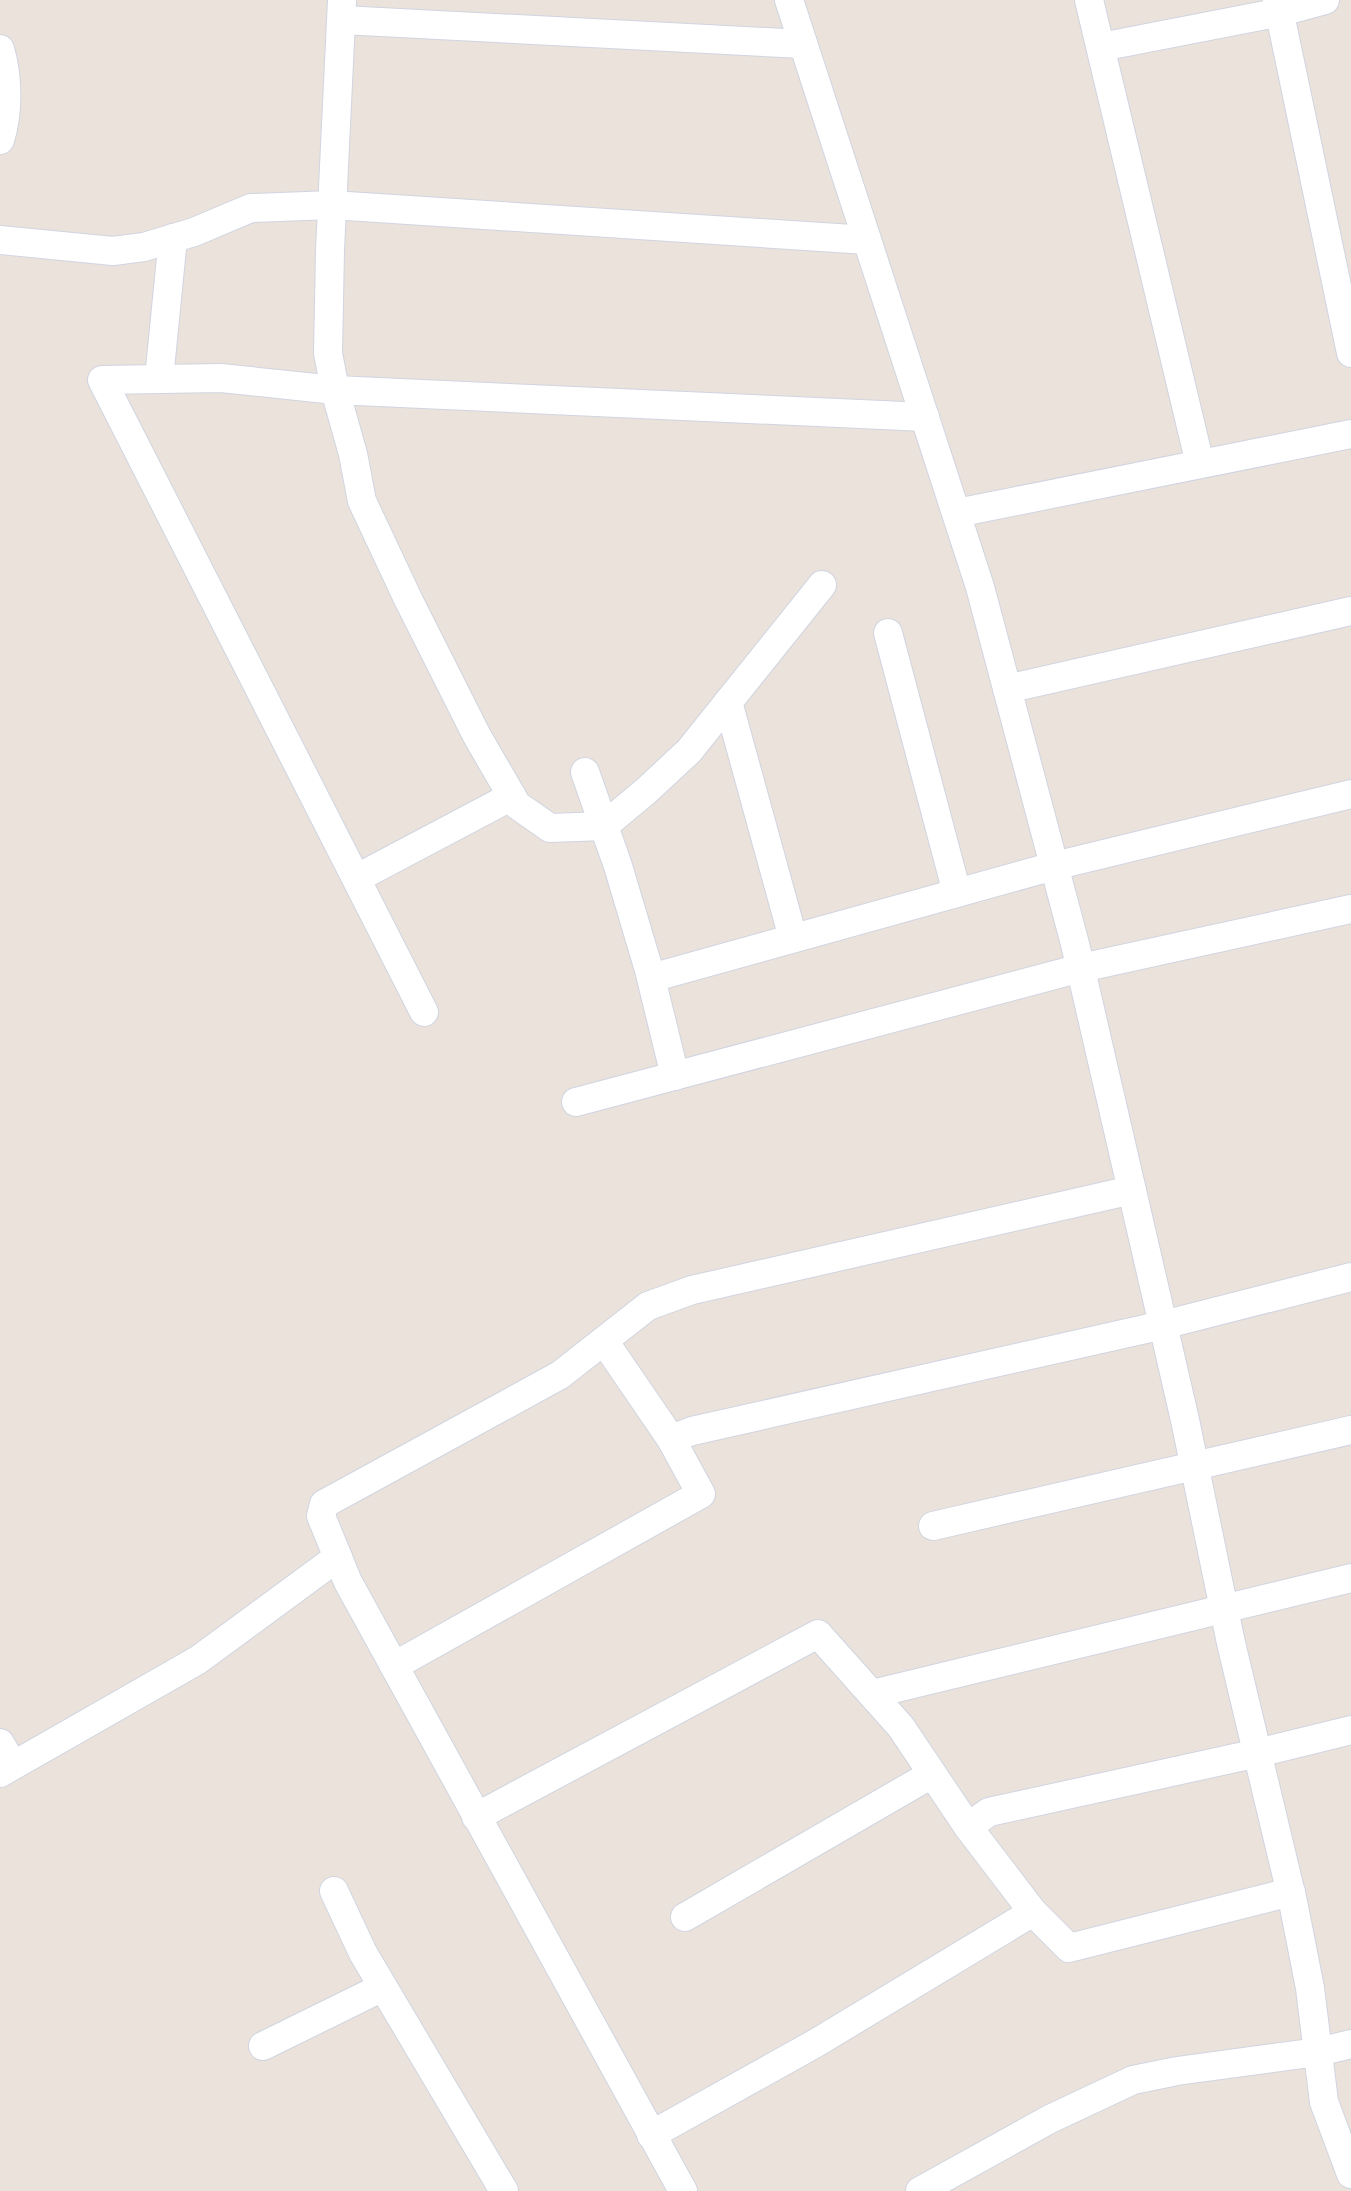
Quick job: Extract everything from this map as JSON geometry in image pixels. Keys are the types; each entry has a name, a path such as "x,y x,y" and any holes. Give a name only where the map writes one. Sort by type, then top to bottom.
{"street":[{"path":"789,0 980,587 1081,968 1195,1466 1225,1610 1291,1892 1310,1988 1324,2102 1351,2174"},
{"path":"1089,0 1200,464"},
{"path":"1101,47 1279,6 1325,0"},
{"path":"1279,6 1351,352"},
{"path":"803,44 342,10 332,205 328,353 335,390 353,454 362,501 408,599 477,736 517,805 550,828 604,826 646,791 688,751 822,585"},
{"path":"0,49 6,68 5,104 0,140"},
{"path":"0,240 113,251 144,247 173,238 251,208 332,205 868,240"},
{"path":"160,379 173,238"},
{"path":"424,1012 102,380 221,378 335,390 925,417"},
{"path":"956,514 1351,434"},
{"path":"1007,689 1351,611"},
{"path":"888,633 957,893"},
{"path":"728,702 793,938"},
{"path":"585,772 604,826 651,978 675,1076"},
{"path":"651,978 1054,866 1351,794"},
{"path":"357,878 512,796"},
{"path":"576,1102 1081,968 1351,909"},
{"path":"682,2191 348,1582 321,1516 324,1504 560,1375 648,1306 692,1290 1132,1190"},
{"path":"671,1439 692,1432 1163,1324 1351,1277"},
{"path":"394,1666 701,1494 671,1439 604,1341"},
{"path":"932,1526 1351,1430"},
{"path":"4,1760 198,1660 338,1557"},
{"path":"872,1694 1351,1578"},
{"path":"476,1817 818,1634 901,1727 968,1828 1033,1912 1068,1948 1291,1892"},
{"path":"968,1828 989,1812 1258,1753 1351,1730"},
{"path":"685,1917 932,1774"},
{"path":"334,1892 363,1952 504,2191"},
{"path":"651,2135 816,2043 1033,1912"},
{"path":"263,2046 383,1986"},
{"path":"920,2191 1050,2119 1132,2080 1177,2071 1318,2052 1351,2044"}]}
